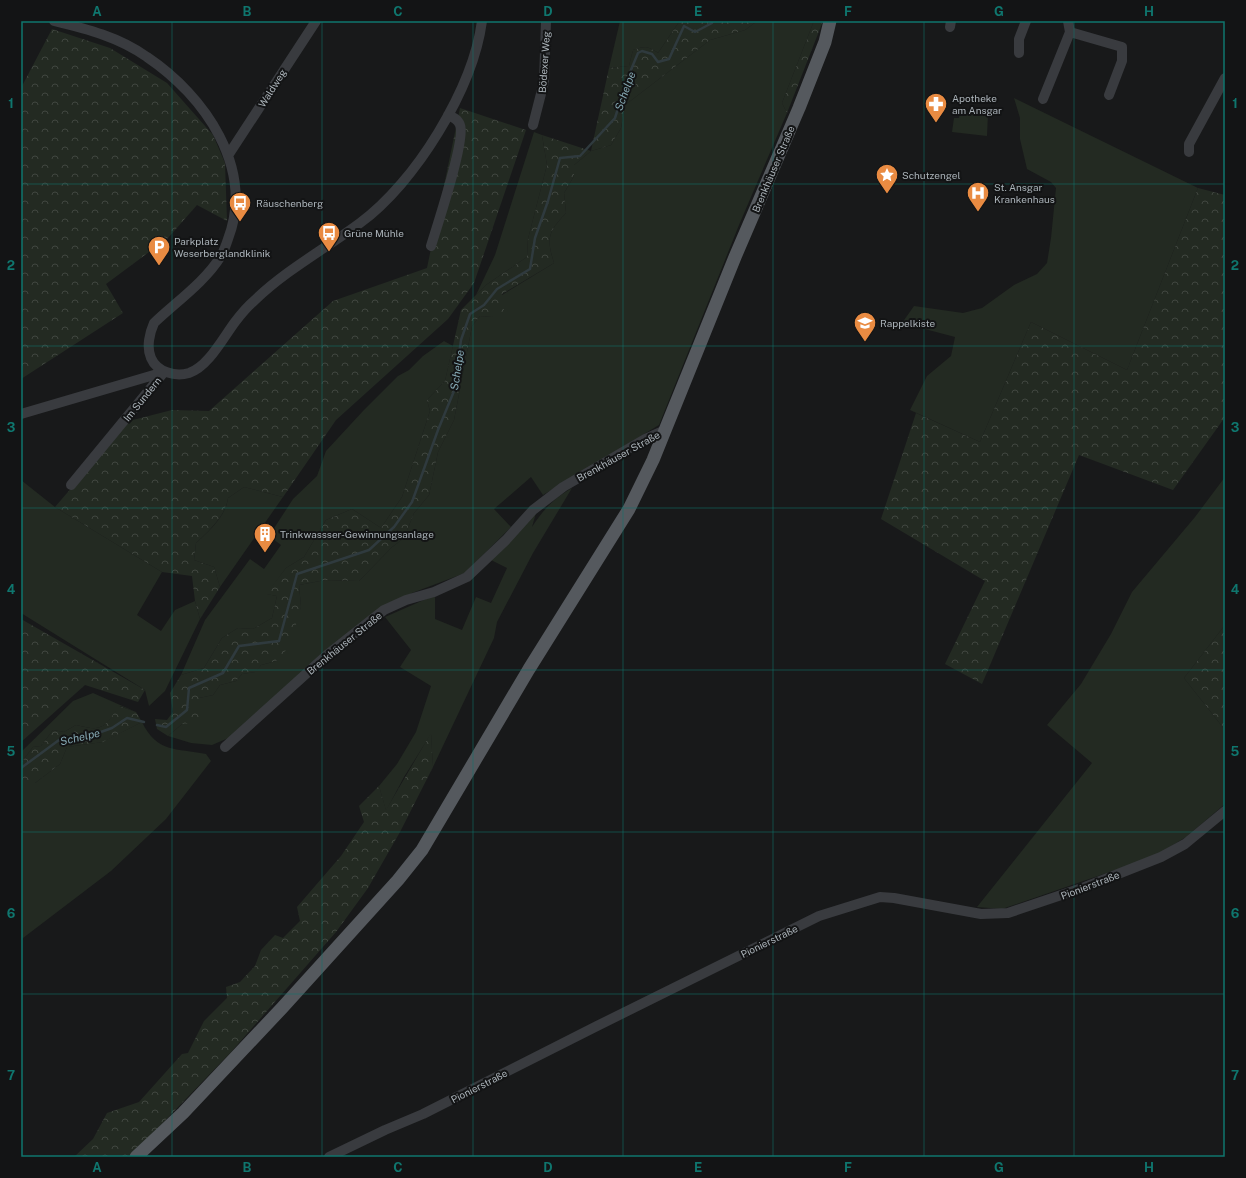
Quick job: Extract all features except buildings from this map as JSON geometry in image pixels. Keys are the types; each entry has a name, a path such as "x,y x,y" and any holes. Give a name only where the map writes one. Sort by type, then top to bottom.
{"main road":[{"name":"Brenkhäuser Straße","path":"665,430 735,257 799,108 825,42 830,21"},
{"path":"136,1157 183,1113 231,1063 410,866 629,509 665,430"}],"street":[{"path":"54,21 98,32 120,41 146,56 174,76 194,98 217,131 229,154 236,191 233,223 221,256 206,275 154,323 151,330 149,347 151,359 164,372 177,375 190,373 206,361 236,321 259,295 371,214 409,174 434,141 458,97 476,52 482,21"},
{"name":"Waldweg","path":"229,154 316,21"},
{"name":"Bödexer Weg","path":"533,125 544,82 546,21"},
{"path":"1019,53 1019,39 1026,21"},
{"path":"1043,99 1070,32 1068,21"},
{"path":"1070,32 1122,47 1122,61 1109,95"},
{"path":"1190,152 1189,144 1225,78"},
{"path":"431,246 454,166 461,135 460,125 455,118 448,116"},
{"name":"Im Sundern","path":"21,414 164,372"},
{"name":"Im Sundern","path":"71,485 164,372"},
{"name":"Brenkhäuser Straße","path":"225,748 327,655 384,610 406,600 434,592 467,577 506,540 533,510 563,487 645,439 665,430"},
{"name":"Pionierstraße","path":"329,1157 385,1130 423,1114 819,916 880,897 894,898 981,914 1008,913 1085,888 1162,857 1185,844 1225,811"}],"green space":[{"path":"620,21 684,21 679,22 658,53 649,48 643,47 633,50 629,66 609,68"},
{"path":"757,21 814,21 782,103 787,113 739,225 659,425 543,495 531,477 494,509 511,527 465,573 412,593 233,736 212,745 191,743 168,736 182,724 199,698 213,695 220,685 236,681 242,674 255,672 261,665 276,661 301,607 299,585 325,580 359,581 392,547 404,538 414,513 429,495 438,452 454,420 472,326 480,316 492,317 502,295 554,263 551,254 550,236 555,225 566,213 564,193 574,176 574,165 591,151 611,145 621,128 625,105 710,40 745,30"},
{"path":"757,21 745,30 710,40 625,105 621,128 611,145 591,151 609,68 629,66 633,50 643,47 649,48 658,53 679,22"},
{"path":"814,21 823,21 787,113 782,103"},
{"path":"52,29 110,48 167,83 213,135 225,163 227,221 197,205 168,238 106,284 123,313 21,379 21,88"},
{"path":"1014,98 1198,188 1127,370 1031,322 980,442 910,410 927,376 951,356 955,337 902,323 914,306 963,313 982,308 1014,285 1037,274 1047,263 1056,188 1051,182 1027,169 1020,139 1020,118"},
{"path":"460,108 526,130 474,283 448,319 336,420 283,497 244,487 228,498 227,504 220,517 196,543 194,560 214,567 220,587 200,619 195,601 192,576 162,572 55,507 129,421 172,410 209,411 333,301 427,268"},
{"path":"960,110 988,114 987,136 952,132 954,118 959,118"},
{"path":"534,132 542,135 547,165 528,239 527,257 486,285 476,295 495,255"},
{"path":"542,135 591,151 574,165 574,176 564,193 566,213 555,225 550,236 551,254 554,263 502,294 504,311 492,317 480,316 472,326 454,420 438,452 429,495 414,513 404,538 392,547 359,581 325,580 299,585 301,607 290,646 276,661 261,665 256,672 242,674 236,681 220,685 213,695 199,698 200,722 182,724 168,736 157,729 155,719 167,720 173,712 170,693 181,675 204,668 222,638 238,628 253,629 272,618 277,596 266,594 286,568 304,557 326,520 352,509 381,528 402,497 430,411 427,400 445,381 461,310 486,285 527,257 528,239 547,165"},
{"path":"1198,188 1225,195 1225,417 1173,490 1079,455 982,684 945,664 985,581 881,519 916,413 980,442 1031,322 1127,370"},
{"path":"444,341 453,346 445,381 427,400 430,411 402,497 381,528 352,509 326,520 304,557 286,568 267,594 277,596 272,618 253,629 238,628 222,638 204,668 181,675 205,620 250,559 264,569 281,545 269,536 293,499 317,476 326,451 398,376 409,370 423,356"},
{"path":"1225,477 1225,625 1184,678 1225,730 1225,804 1186,837 1153,857 1002,909 977,907 1092,763 1047,725 1081,684 1111,634 1132,592 1195,517"},
{"path":"21,480 55,507 162,572 137,615 161,631 175,610 195,601 200,619 165,691 149,706 145,690 21,613"},
{"path":"244,487 283,497 220,587 214,567 194,560 196,543 220,517 227,505 228,498"},
{"path":"572,488 533,553 497,622 494,638 433,767 431,734 404,777 386,811 379,786 397,764 416,732 431,686 400,667 411,650 385,617 435,595 435,619 462,630 476,597 491,603 507,568 491,560 536,513 532,527 549,505"},
{"path":"21,619 145,690 138,702 85,685 21,742"},
{"path":"1225,625 1225,730 1184,678"},
{"path":"93,693 136,712 120,706 106,724 98,728 76,725 64,732 53,730 41,746 33,747 21,763 21,752 73,701"},
{"path":"119,706 136,712 142,722 103,742 67,747 60,764 35,783 21,784 21,763 33,747 41,746 53,730 64,732 76,725 98,728 106,724"},
{"path":"142,722 154,739 161,744 177,749 206,754 211,761 166,819 111,871 23,938 21,936 21,783 35,783 60,764 67,747 102,742"},
{"path":"431,733 433,767 400,832 368,888 336,932 232,1051 130,1157 74,1157 93,1139 107,1113 139,1102 182,1054 188,1053 204,1021 227,998 226,987 240,982 255,966 261,950 275,935 283,938 300,921 297,907 341,856 364,822 359,806 379,786 386,810"}],"waterway":[{"name":"Schelpe","path":"157,725 166,727 187,710 189,688 223,673 239,646 279,641 297,574 369,550 394,527 412,502 454,391 461,340 470,314 484,305 497,289 530,269 535,238 548,201 560,158 580,156 615,118 628,77 638,53 642,51 652,54 658,62 669,59 684,26 695,32 712,23 712,21"},
{"name":"Schelpe","path":"21,768 59,740 87,737 112,728 127,718 144,722"}],"place":[{"name":"Apotheke am Ansgar","path":"936,124"},
{"name":"Schutzengel","path":"887,194"},
{"name":"St. Ansgar Krankenhaus","path":"978,212"},
{"name":"Räuschenberg","path":"240,222"},
{"name":"Grüne Mühle","path":"329,252"},
{"name":"Parkplatz Weserberglandklinik","path":"159,266"},
{"name":"Rappelkiste","path":"865,342"},
{"name":"Trinkwassser-Gewinnungsanlage","path":"265,554"}]}
